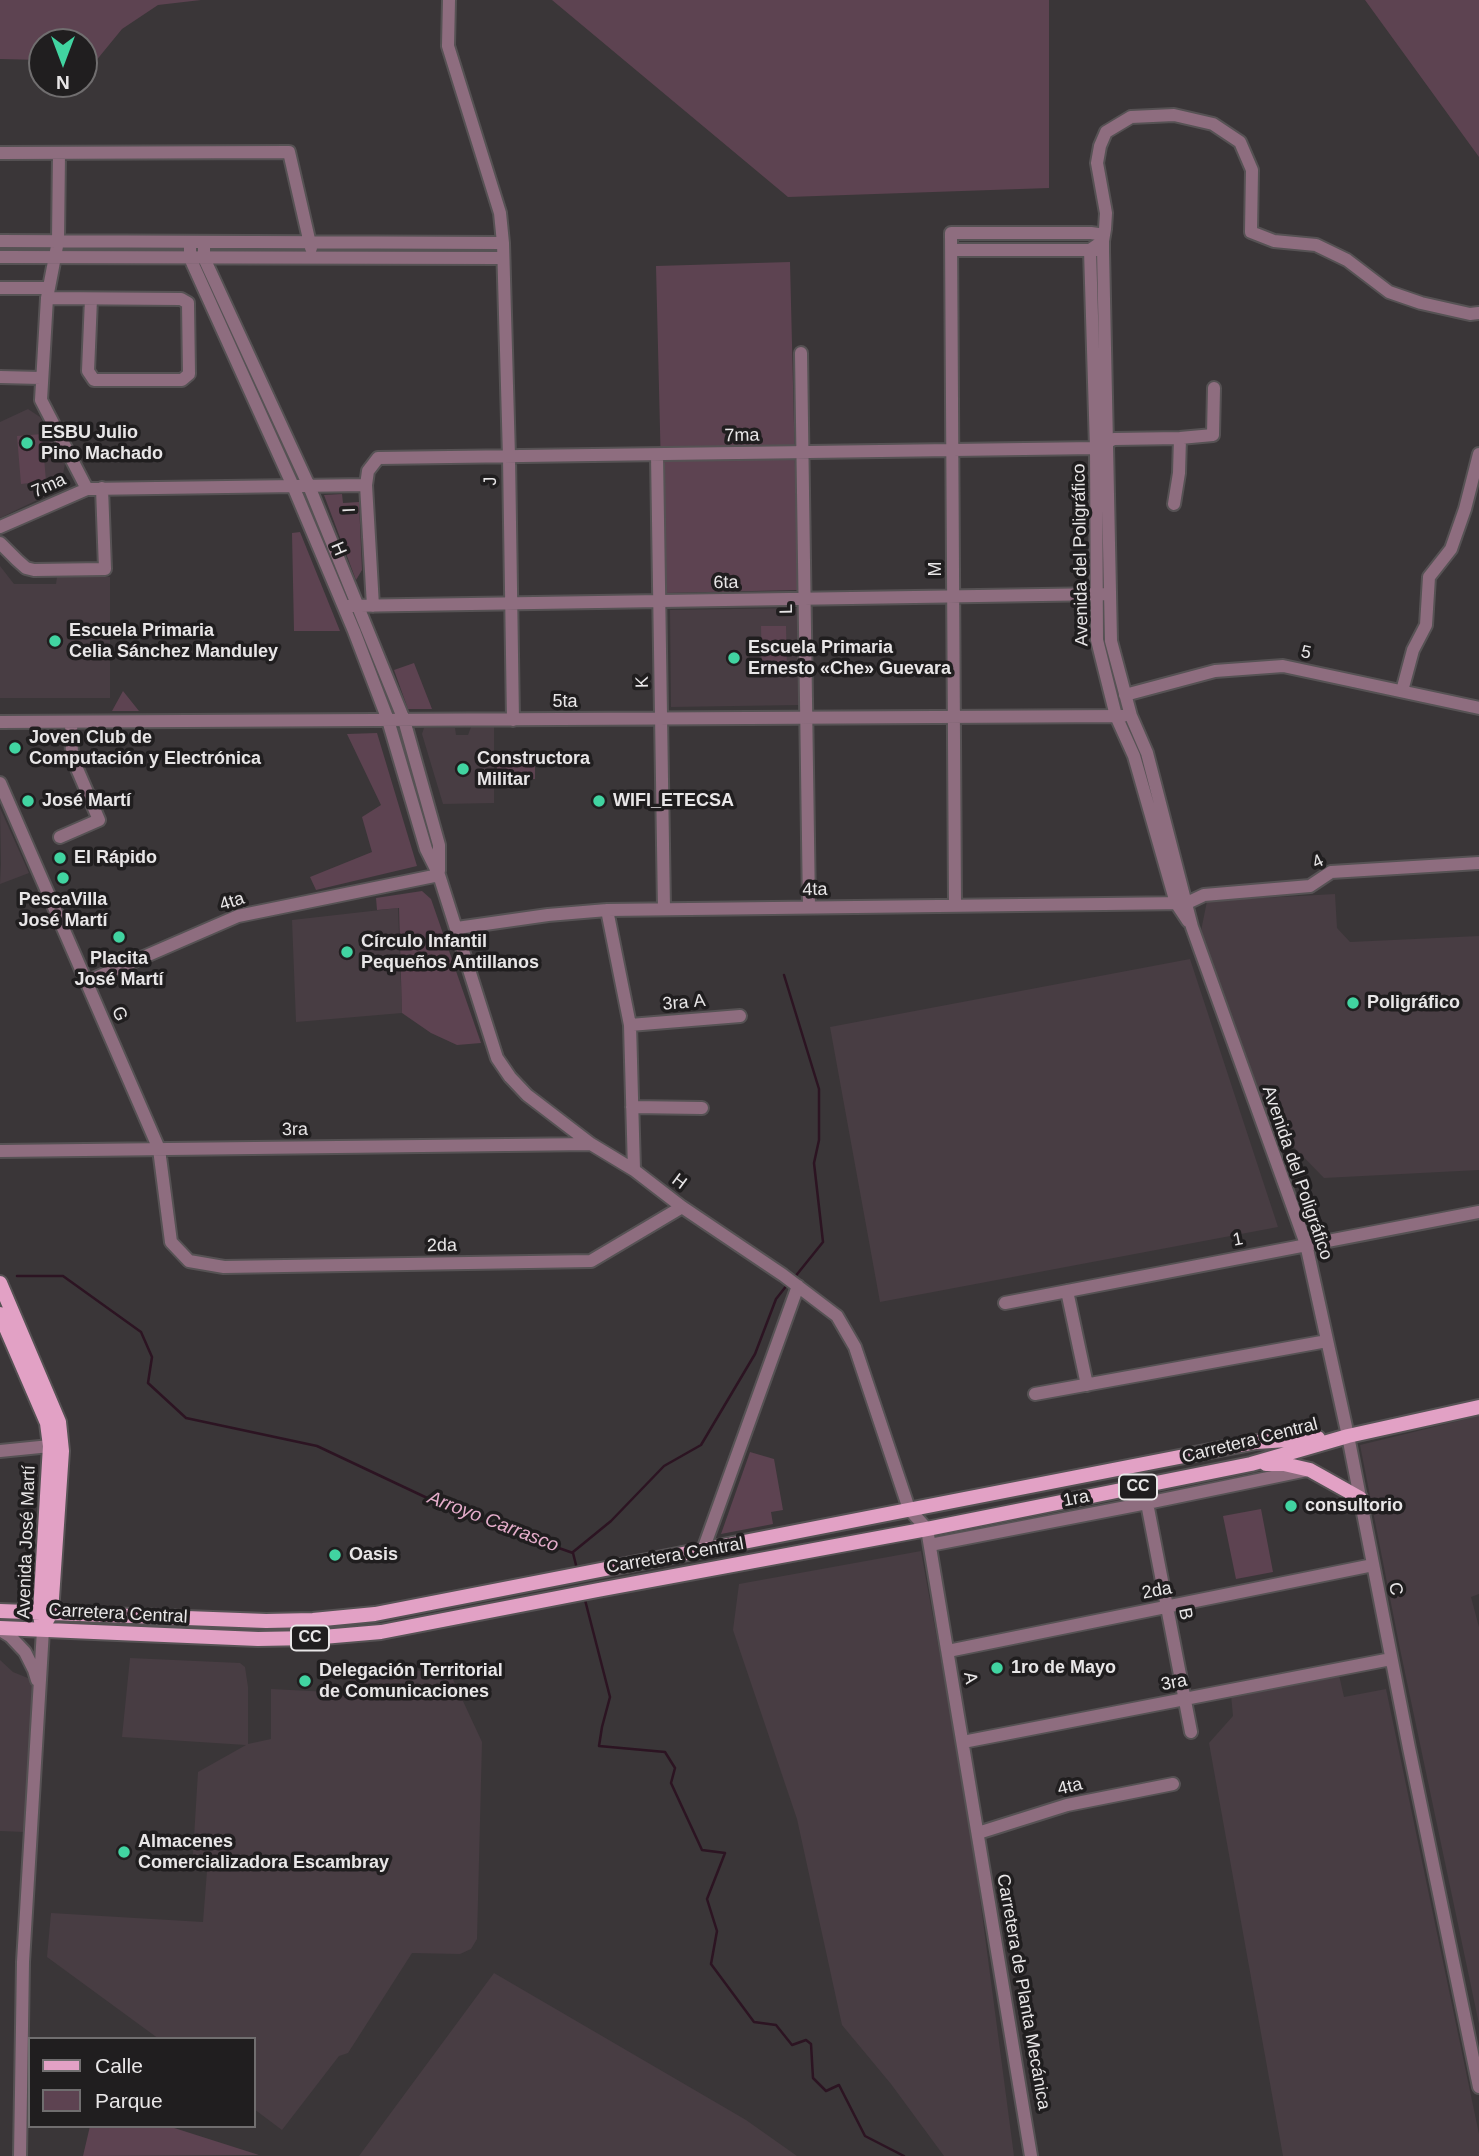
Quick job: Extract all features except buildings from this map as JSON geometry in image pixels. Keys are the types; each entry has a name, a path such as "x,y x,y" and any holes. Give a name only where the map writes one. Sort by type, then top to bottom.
{"main road":[{"name":"Avenida José Martí","path":"0,1283 59,1422 62,1451 43,1630"},
{"name":"Avenida José Martí","path":"0,1314 47,1423 50,1446 45,1612"},
{"name":"Carretera Central","path":"0,1629 258,1639 382,1632 927,1529 1251,1464 1348,1436 1479,1408"},
{"name":"Carretera Central","path":"0,1611 266,1620 313,1620 375,1614 1256,1443 1348,1436"},
{"path":"1251,1464 1284,1464 1310,1470 1360,1498"},
{"path":"258,1639 266,1620"}],"street":[{"name":"J","path":"449,0 448,46 500,213 503,243 513,720"},
{"name":"Avenida del Poligráfico","path":"1348,1436 1306,1244 1181,903 1134,756 1116,716 1097,640 1103,594 1099,247 1106,213 1097,163 1106,132 1131,117 1174,115 1213,124 1240,142 1252,170 1251,232 1274,241 1317,246 1347,260 1389,292 1410,300 1470,314 1479,313"},
{"path":"0,153 289,152 313,258"},
{"path":"59,153 58,241 48,293 41,400 87,489"},
{"name":"M","path":"955,906 951,233 1091,233 1098,234 1099,247"},
{"path":"0,241 503,243"},
{"name":"H","path":"190,242 190,258 293,486 344,606 388,720 426,849 439,875 497,1058 527,1095 591,1144 634,1170 837,1316 851,1338 909,1509"},
{"name":"H","path":"204,242 204,258 309,486 404,720 439,845 439,875"},
{"path":"952,250 1099,247"},
{"path":"0,257 503,258"},
{"path":"0,288 91,299 181,299 188,303 189,374 182,380 94,380 88,371 91,299"},
{"name":"L","path":"800,352 809,907"},
{"path":"0,377 41,378"},
{"name":"7ma","path":"378,458 953,450 1101,445 1114,439 1213,435 1214,388"},
{"path":"1174,504 1179,473 1180,438"},
{"path":"1402,691 1413,650 1426,625 1429,577 1451,549 1465,509 1479,454"},
{"name":"K","path":"657,455 664,909"},
{"name":"I","path":"373,606 366,485 368,471 378,458"},
{"name":"7ma","path":"0,527 87,489 366,485"},
{"path":"0,543 26,568 104,569 102,488"},
{"name":"Avenida del Poligráfico","path":"1103,594 1125,695 1147,753 1181,903"},
{"name":"6ta","path":"344,606 1103,594"},
{"name":"5","path":"1125,695 1215,671 1283,666 1479,708"},
{"name":"5ta","path":"0,722 1131,716"},
{"path":"60,837 99,820 72,757 71,722"},
{"name":"G","path":"0,783 159,1149 171,1242 189,1261"},
{"name":"4","path":"1181,903 1204,895 1310,886 1331,872 1479,863"},
{"name":"4ta","path":"86,982 238,916 439,875"},
{"name":"4ta","path":"457,928 607,910 1181,903"},
{"path":"607,910 630,1025 634,1170"},
{"name":"3ra A","path":"630,1025 740,1016"},
{"path":"632,1107 702,1108"},
{"name":"3ra","path":"0,1151 591,1144"},
{"name":"2da","path":"189,1261 224,1267 591,1261 682,1207"},
{"name":"1","path":"1005,1303 1479,1212"},
{"path":"703,1550 798,1286"},
{"path":"1067,1291 1087,1385"},
{"path":"1035,1394 1327,1341"},
{"name":"C","path":"1348,1436 1479,2087"},
{"path":"0,1451 50,1446"},
{"name":"1ra","path":"930,1545 1310,1470"},
{"name":"B","path":"1147,1503 1191,1732"},
{"path":"909,1509 927,1529"},
{"name":"A","path":"927,1529 978,1833"},
{"name":"2da","path":"948,1651 1373,1565"},
{"path":"0,1629 25,1652 39,1687"},
{"path":"20,2156 23,1962 43,1630"},
{"name":"3ra","path":"963,1742 1391,1659"},
{"name":"4ta","path":"978,1833 1067,1805 1173,1784"},
{"name":"Carretera de Planta Mecánica","path":"978,1833 1031,2156"}],"shaded area":[{"name":"ESBU Julio Pino Machado","path":"28,409 40,417 65,464 60,489 0,518 0,422"},
{"name":"Escuela Primaria Celia Sánchez Manduley","path":"0,566 14,584 56,584 57,577 110,577 110,698 0,698"},
{"name":"Escuela Primaria Ernesto «Che» Guevara","path":"797,608 799,705 671,707 670,610"},
{"name":"Constructora Militar","path":"471,727 494,727 494,803 443,804 422,734 424,728 455,728 456,735 468,735"},
{"path":"0,808 29,873 0,884 1,864"},
{"name":"Poligráfico","path":"1335,894 1337,928 1350,942 1479,936 1479,1170 1324,1178 1282,1135 1275,1136 1201,931 1207,901"},
{"name":"Círculo Infantil Pequeños Antillanos","path":"398,908 402,1013 296,1022 292,920"},
{"path":"1190,959 1278,1227 880,1302 830,1027"},
{"path":"1479,1416 1479,1594 1471,1597 1479,1627 1479,2024 1360,1445"},
{"path":"921,1551 969,1815 1014,2156 944,2156 891,2084 842,2025 797,1819 733,1630 739,1584"},
{"path":"130,1658 240,1663 245,1667 248,1687 248,1744 271,1739 271,1689 349,1693 351,1670 449,1671 482,1742 477,1939 471,1949 460,1954 412,1953 348,2053 339,2056 282,2130 256,2110 256,2037 156,2037 47,1957 51,1913 203,1922 207,1871 192,1870 198,1772 246,1745 122,1737"},
{"path":"0,1660 13,1672 28,1678 33,1687 24,1832 0,1831"},
{"path":"1339,1675 1344,1697 1386,1689 1479,2134 1479,2156 1283,2156 1209,1743 1233,1716 1231,1695"},
{"path":"494,1973 746,2120 797,2156 359,2156"}],"green space":[{"path":"0,0 201,0 158,5 122,29 98,58 98,28 28,28 28,60 0,59"},
{"path":"552,0 1049,0 1049,188 788,197"},
{"path":"1365,0 1479,0 1479,157"},
{"path":"790,262 798,590 664,593 656,266"},
{"path":"42,434 46,481 21,484 17,436"},
{"path":"342,494 343,503 359,502 362,570 356,580 324,495"},
{"path":"300,532 340,631 294,631 292,533"},
{"path":"761,626 786,626 787,670 762,670"},
{"path":"414,663 432,709 408,709 394,670"},
{"path":"123,691 139,711 112,711"},
{"path":"377,733 417,866 316,890 310,877 372,852 362,817 381,805 347,734"},
{"path":"497,757 535,757 535,779 497,779"},
{"path":"422,891 431,899 481,1043 457,1045 431,1033 402,1013 399,908 377,910 376,898"},
{"path":"750,1452 774,1459 783,1510 771,1512 773,1524 721,1534"},
{"path":"1261,1509 1273,1572 1236,1579 1223,1516"},
{"path":"90,2128 174,2128 259,2155 83,2156"}],"waterway":[{"path":"784,975 819,1089 819,1140 814,1163 823,1242 794,1278"},
{"name":"Arroyo Carrasco","path":"17,1276 63,1276 141,1332 152,1357 148,1383 186,1418 317,1446 459,1513 573,1553 577,1569"},
{"path":"573,1552 611,1521 664,1466 701,1445 755,1354 776,1299 787,1285"},
{"name":"Arroyo Carrasco","path":"584,1596 610,1697 599,1746 665,1752 675,1768 671,1783 702,1850 725,1853 707,1899 717,1931 711,1964 754,2022 776,2025 792,2045 806,2040 811,2044 813,2078 826,2091 839,2085 865,2136 904,2156"}],"place":[{"name":"ESBU Julio Pino Machado","path":"27,443"},
{"name":"Escuela Primaria Celia Sánchez Manduley","path":"55,641"},
{"name":"Escuela Primaria Ernesto «Che» Guevara","path":"734,658"},
{"name":"Joven Club de Computación y Electrónica","path":"15,748"},
{"name":"Constructora Militar","path":"463,769"},
{"name":"José Martí","path":"28,801"},
{"name":"WIFI_ETECSA","path":"599,801"},
{"name":"El Rápido","path":"60,858"},
{"name":"PescaVilla José Martí","path":"63,878"},
{"name":"Placita José Martí","path":"119,937"},
{"name":"Círculo Infantil Pequeños Antillanos","path":"347,952"},
{"name":"Poligráfico","path":"1353,1003"},
{"name":"consultorio","path":"1291,1506"},
{"name":"Oasis","path":"335,1555"},
{"name":"1ro de Mayo","path":"997,1668"},
{"name":"Delegación Territorial de Comunicaciones","path":"305,1681"},
{"name":"Almacenes Comercializadora Escambray","path":"124,1852"}]}
